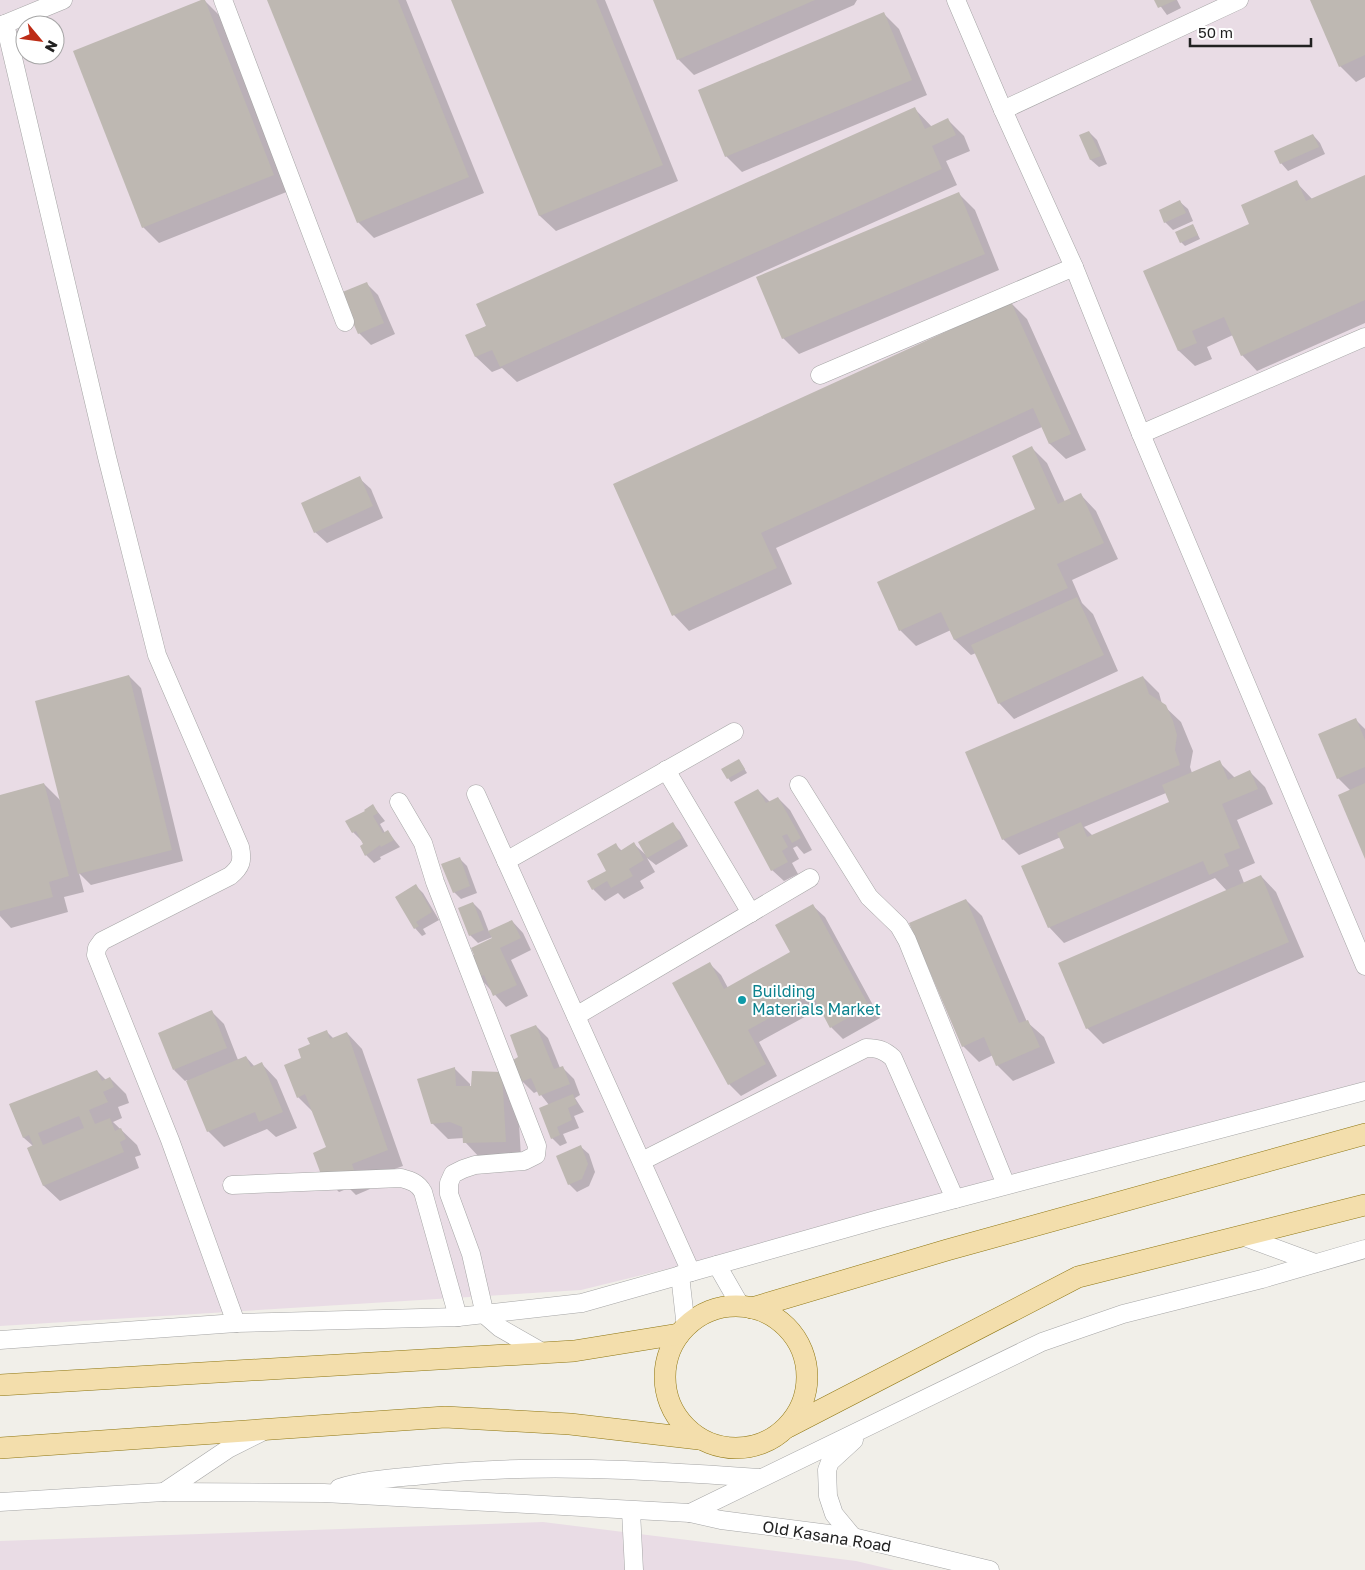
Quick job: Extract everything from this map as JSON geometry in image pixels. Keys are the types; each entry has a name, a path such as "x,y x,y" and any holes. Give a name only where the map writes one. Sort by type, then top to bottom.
{"main road":[{"path":"1365,1134 746,1307 709,1311 698,1316 682,1331 666,1361 666,1391 683,1426 699,1439 715,1446 757,1446 788,1427 1078,1278 1365,1205"},
{"path":"746,1307 765,1311 786,1325 804,1354 807,1388 788,1427"},
{"path":"0,1385 574,1351 682,1331"},
{"path":"0,1448 445,1417 570,1424 699,1439"}],"street":[{"path":"63,0 3,25 107,457 157,655 240,847 243,859 239,869 230,876 102,941 96,948 96,955 170,1140 236,1323"},
{"path":"223,0 345,322"},
{"path":"956,0 1002,110 1074,267 1141,434 1365,966"},
{"path":"1002,110 1240,0"},
{"path":"820,375 1074,267"},
{"path":"1141,434 1365,337"},
{"path":"506,861 734,732"},
{"path":"666,770 751,913"},
{"path":"799,785 869,897 899,926 908,940 1006,1185"},
{"path":"476,794 642,1162 686,1274 682,1331"},
{"path":"399,802 423,843 436,882 537,1146 536,1155 524,1161 475,1166 454,1174 449,1182 449,1194 471,1254 485,1315 500,1328 542,1352"},
{"path":"576,1016 810,878"},
{"path":"642,1162 866,1048 876,1048 885,1050 892,1058 955,1198"},
{"path":"0,1340 236,1323 485,1315 582,1303 955,1198 1365,1091"},
{"path":"232,1185 401,1178 419,1185 423,1192 458,1316"},
{"path":"1242,1236 1315,1264"},
{"path":"690,1513 1042,1342 1077,1328 1365,1249"},
{"path":"718,1265 746,1307"},
{"path":"853,1537 834,1514 828,1496 827,1470 830,1462 839,1452 870,1427"},
{"path":"164,1492 228,1449 265,1430"},
{"path":"0,1502 164,1492 324,1493 356,1483 446,1473 551,1467 650,1470 759,1478"},
{"name":"Old Kasana Road","path":"324,1493 690,1513 721,1520 853,1537 990,1570"},
{"path":"632,1511 634,1570"}],"shaded area":[{"path":"0,0 1365,0 1365,1095 1247,1127 581,1290 0,1326"},
{"path":"543,1522 856,1561 894,1570 0,1570 0,1541"}],"building":[{"path":"205,0 274,175 142,228 73,51"},
{"path":"267,0 398,0 469,177 357,223"},
{"path":"451,0 596,0 663,165 539,216"},
{"path":"653,0 815,0 677,60"},
{"path":"1154,0 1176,0 1158,8"},
{"path":"1310,0 1365,0 1365,55 1339,67"},
{"path":"884,12 912,80 725,157 698,90"},
{"path":"915,107 925,129 948,118 956,135 932,146 942,169 500,367 492,350 475,357 465,335 486,326 476,304"},
{"path":"1089,131 1101,156 1090,160 1079,135"},
{"path":"1313,134 1319,147 1280,164 1274,151"},
{"path":"1365,175 1365,300 1241,356 1224,317 1192,331 1197,343 1178,351 1143,271 1249,224 1241,205 1297,180 1306,201"},
{"path":"959,192 985,254 782,339 756,277"},
{"path":"1180,200 1186,213 1164,223 1159,210"},
{"path":"1193,224 1198,235 1180,243 1175,232"},
{"path":"367,282 384,323 358,334 340,293"},
{"path":"1011,302 1071,434 1049,444 1033,408 761,533 777,568 672,616 613,484"},
{"path":"1032,446 1058,504 1081,493 1104,543 1057,564 1068,588 954,640 941,612 899,631 877,582 1035,509 1012,456"},
{"path":"360,476 373,506 314,533 301,503"},
{"path":"1077,597 1104,655 998,704 971,645"},
{"path":"129,675 172,850 78,874 35,701"},
{"path":"1143,676 1149,694 1166,705 1173,721 1177,735 1175,750 1180,765 1002,840 965,752"},
{"path":"1356,718 1365,740 1365,767 1337,779 1318,734"},
{"path":"739,759 745,769 727,779 721,769"},
{"path":"1220,760 1228,780 1250,770 1258,789 1222,804 1240,848 1224,854 1229,866 1209,875 1203,861 1048,928 1021,866 1064,848 1057,833 1081,822 1087,837 1169,802 1162,785"},
{"path":"44,783 69,876 49,882 53,897 0,911 0,795"},
{"path":"1365,783 1365,859 1338,795"},
{"path":"758,789 766,803 778,797 801,838 792,843 787,834 782,836 788,847 782,851 788,862 771,871 734,802"},
{"path":"373,804 378,813 373,816 383,833 388,830 394,840 381,847 380,845 365,856 360,846 363,844 356,831 352,833 345,821 365,811"},
{"path":"673,822 682,838 647,858 638,842"},
{"path":"634,842 644,860 629,869 633,876 611,888 607,881 592,890 587,881 606,871 597,854 616,843 620,851"},
{"path":"460,857 470,886 453,893 441,864"},
{"path":"1261,875 1289,942 1086,1029 1058,963"},
{"path":"416,884 432,912 416,922 419,926 414,929 395,897"},
{"path":"966,899 1019,1023 1028,1020 1040,1047 996,1066 984,1037 962,1047 909,923"},
{"path":"473,902 484,930 469,936 458,908"},
{"name":"Building Materials Market","path":"813,904 869,1006 830,1028 812,994 748,1030 766,1064 728,1085 672,983 710,962 724,989 790,952 775,925"},
{"path":"512,920 521,938 500,948 517,985 493,996 484,975 478,978 468,957 474,955 471,948 492,938 488,931"},
{"path":"212,1010 227,1048 173,1070 158,1033"},
{"path":"536,1025 554,1069 563,1066 570,1084 539,1096 531,1078 521,1082 513,1060 518,1057 510,1035"},
{"path":"327,1030 330,1039 347,1032 388,1150 352,1164 355,1173 339,1180 336,1172 322,1177 313,1153 326,1147 305,1094 297,1098 284,1065 301,1058 298,1049 310,1044 307,1038"},
{"path":"246,1056 251,1067 262,1062 283,1112 259,1122 255,1112 207,1132 186,1081"},
{"path":"455,1067 456,1086 471,1086 472,1071 502,1072 506,1142 463,1143 462,1127 450,1122 431,1124 417,1079"},
{"path":"97,1070 102,1081 110,1077 114,1087 103,1092 108,1102 89,1110 95,1124 110,1118 115,1131 121,1128 126,1139 120,1142 124,1152 43,1186 27,1148 33,1145 29,1135 23,1138 9,1104","holes":["79,1116 84,1128 43,1145 38,1133"]},
{"path":"573,1094 577,1104 568,1108 572,1120 557,1127 560,1135 551,1139 539,1108"},
{"path":"581,1145 588,1164 582,1179 568,1185 556,1156"}],"place":[{"name":"Building Materials Market","path":"742,1000"}]}
